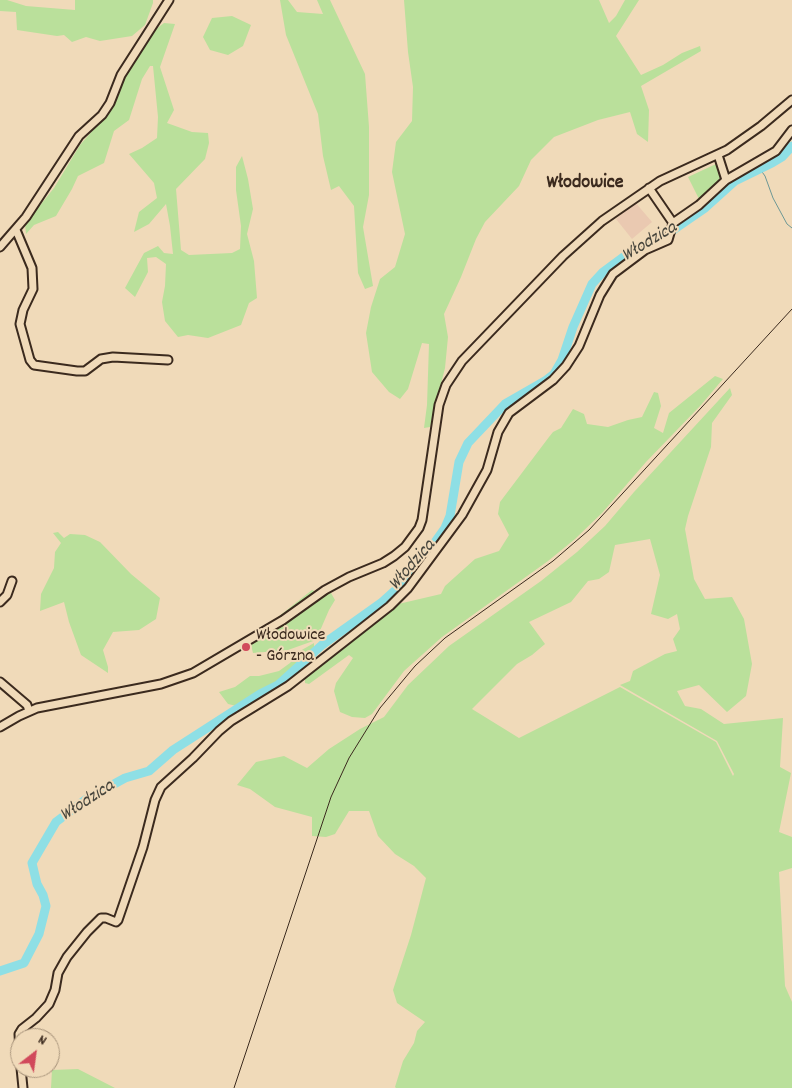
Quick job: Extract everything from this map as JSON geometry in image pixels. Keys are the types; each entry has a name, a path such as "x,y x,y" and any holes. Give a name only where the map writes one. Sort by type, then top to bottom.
{"street":[{"path":"0,247 16,230 79,136 102,115 110,103 121,75 168,0"},
{"path":"0,728 30,710 52,704 161,684 192,673 283,620 325,590 349,577 383,563 401,550 414,535 422,520 439,405 446,386 453,374 479,343 576,243 621,206 670,176 718,155 761,126 792,100"},
{"path":"23,1028 50,1004 58,973 87,932 101,918 116,922 118,920 161,786 231,721 288,686 390,606 408,588 462,515 487,470 498,432 509,413 553,380 566,366 579,346 600,295 614,274 645,250 668,240 673,225 699,205 726,180 776,151 792,130"},
{"path":"718,155 726,180"},
{"path":"649,188 673,225"},
{"path":"16,230 32,268 33,289 23,310 20,324 30,360 34,365 85,371 101,359 113,357 168,360"},
{"path":"0,602 7,595 12,581"},
{"path":"0,682 27,705 30,710"}],"shaded area":[{"path":"635,202 652,222 632,239 616,219"}],"green space":[{"path":"0,0 7,0 26,6 75,10 75,0 153,0 153,3 145,25 132,36 100,41 86,37 72,42 64,35 57,36 17,30 16,12 0,11"},
{"path":"280,0 288,0 297,12 323,14 317,0 330,0 365,74 369,127 369,195 363,227 373,286 365,289 358,273 354,206 339,186 331,190 323,156 318,114 286,35"},
{"path":"404,0 599,0 609,23 616,16 625,0 639,0 616,36 641,75 663,65 682,53 700,46 701,51 641,86 649,110 648,142 637,134 630,112 598,120 554,137 531,160 519,186 485,222 444,314 448,337 445,368 430,427 424,428 427,405 429,344 422,343 408,389 400,399 389,392 372,372 366,333 371,307 380,279 395,267 405,234 392,172 396,142 412,121 413,87"},
{"path":"232,16 251,25 243,46 228,55 210,50 203,37 212,18"},
{"path":"164,23 175,24 160,67 174,110 167,123 192,132 208,133 209,143 205,159 176,189 181,250 189,255 232,253 240,249 241,226 236,190 236,167 242,156 253,209 247,234 254,261 257,298 249,303 241,325 208,338 188,335 178,337 165,321 162,302 166,264 156,257 147,258 148,272 135,297 125,288 144,253 158,246 164,253 173,254 166,204 149,224 134,232 139,212 157,198 154,183 129,154 157,138 158,117 153,66 150,66 142,79 129,120 114,131 104,163 78,176 56,216 34,225 26,234 25,224 54,188 80,145 106,115 129,66 148,35"},
{"path":"716,164 721,179 720,183 700,201 688,177"},
{"path":"715,376 723,379 701,405 646,462 602,513 548,561 442,637 404,671 372,714 365,718 352,717 340,712 334,691 336,683 353,658 349,655 309,684 305,683 305,676 394,605 441,594 445,586 475,559 499,551 509,535 498,514 500,502 553,432 561,428 573,409 584,414 587,424 608,427 642,417 654,392 658,393 661,406 654,428 663,433 669,413"},
{"path":"730,388 732,395 712,423 711,447 685,529 694,579 705,599 732,597 744,619 752,664 746,696 727,712 699,685 677,691 685,706 701,709 724,724 783,718 780,767 791,773 779,832 792,837 792,868 779,872 785,986 792,1002 792,1088 396,1088 403,1061 414,1043 417,1031 425,1022 397,1003 393,990 411,935 426,878 414,866 395,854 378,836 369,811 349,811 335,834 326,837 312,836 312,817 275,807 250,789 237,785 256,762 284,756 307,768 329,749 360,729 384,717 408,685 449,646 541,581 577,552 605,526","holes":["650,539 660,575 651,614 668,619 677,614 680,629 673,639 677,651 665,654 633,671 630,681 620,685 717,741 734,774 733,776 716,742 620,687 519,738 472,709 517,664 545,644 529,622 571,602 588,581 599,579 609,572 615,545"]},
{"path":"58,532 64,538 70,534 85,535 100,542 131,574 160,598 156,619 139,630 113,632 103,650 108,673 81,655 64,602 40,611 41,594 54,568 55,552 61,543 53,533"},
{"path":"312,590 323,595 331,593 335,600 316,640 288,650 253,653 251,645 265,634 273,621"},
{"path":"314,643 314,647 272,692 245,708 228,704 219,692 235,687 250,676 259,676 279,671 290,663 300,651"},
{"path":"78,1069 115,1088 51,1088 52,1078 60,1078 60,1070"}],"waterway":[{"name":"Włodzica","path":"0,971 24,963 39,934 46,906 37,884 32,863 56,822 85,800 125,778 149,771 173,750 260,694 278,685 322,645 381,603 401,585 445,528 450,516 459,462 468,443 505,404 554,374 562,360 573,327 592,284 603,272 622,258 673,230 705,208 735,181 782,157 792,146"},
{"path":"760,169 787,224 792,228"}],"railway":[{"path":"234,1088 331,797 349,758 380,708 415,666 445,638 553,561 589,530 792,309"}],"place":[{"name":"Włodowice - Górzna","path":"246,647"}],"district":[{"name":"Włodowice","path":"585,184"}]}
